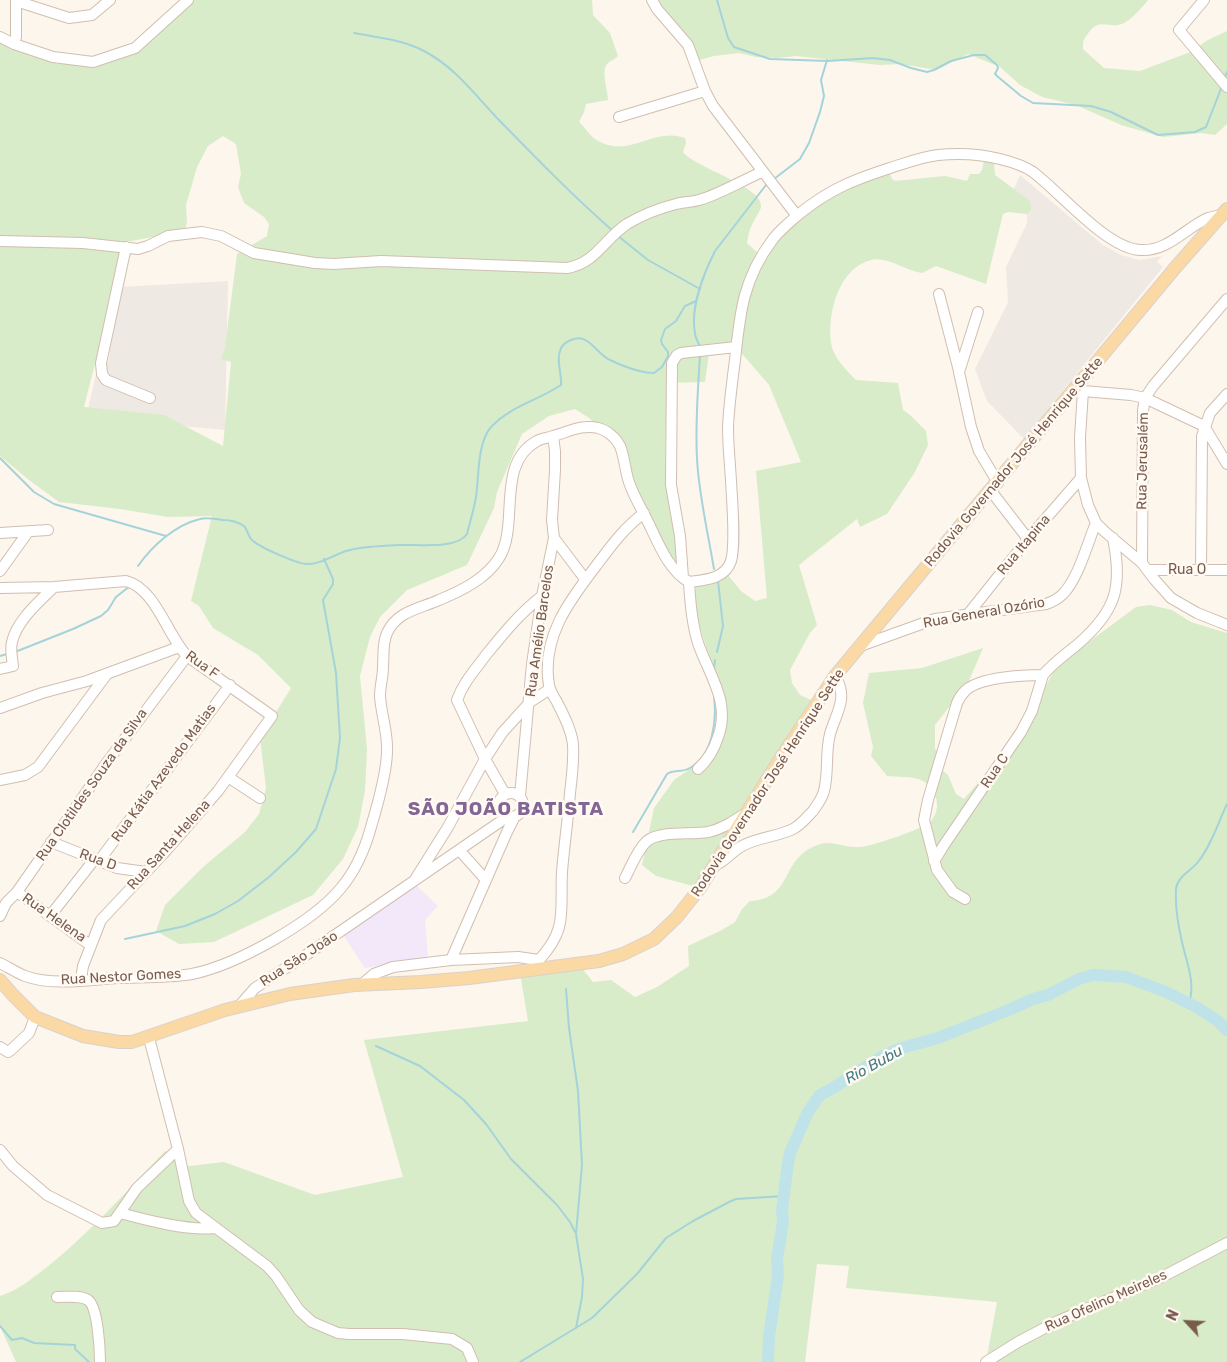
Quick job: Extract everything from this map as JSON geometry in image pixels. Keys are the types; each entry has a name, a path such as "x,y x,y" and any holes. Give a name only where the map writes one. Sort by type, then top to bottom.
{"main road":[{"name":"Rodovia Governador José Henrique Sette","path":"240,1006 290,994 361,985 460,979 539,964 599,961 623,954 646,944 664,930 690,903 797,732 835,676 1080,388 1224,212"},
{"name":"Rua São João","path":"0,980 35,1017 83,1036 124,1042 149,1038 240,1006"}],"street":[{"path":"14,44 16,37 16,0 69,18 95,13 110,0"},
{"path":"44,10 49,0"},
{"path":"0,37 14,44 53,57 94,62 135,48 188,0"},
{"path":"652,0 688,45 705,91 720,117 797,216"},
{"path":"1204,0 1179,30 1227,87"},
{"path":"619,116 705,91"},
{"path":"686,580 704,581 718,576 726,569 732,559 733,522 728,430 736,347 745,290 757,262 774,238 797,216 828,193 863,176 917,159 951,154 981,155 1021,165 1032,172 1106,235 1133,249 1142,250 1163,246 1208,218 1224,212"},
{"path":"0,241 84,243 138,249 168,236 202,232 220,236 254,253 314,263 334,264 381,261 567,268 577,266 588,260 597,253 609,238 626,224 646,214 676,204 700,200 762,172"},
{"path":"126,248 101,363 102,374 106,380 150,398"},
{"path":"939,294 959,372 970,427 994,487 1028,539"},
{"name":"Rua Jerusalém","path":"1145,566 1143,410 1145,398 1227,299"},
{"path":"959,372 978,312"},
{"path":"698,769 712,753 721,731 722,706 720,694 698,640 686,580 671,485 672,363 676,355 681,352 736,347"},
{"path":"1227,464 1204,426 1145,398 1080,388 1082,478 1088,505 1096,522 1145,566 1160,586 1177,602 1227,625"},
{"path":"1201,569 1202,436 1210,413 1227,394"},
{"name":"Rua Nestor Gomes","path":"0,962 22,975 36,979 81,980 170,977 192,974 221,966 268,943 322,906 348,878 363,852 372,824 387,760 387,741 380,695 384,671 384,647 388,630 408,610 436,601 473,583 484,576 497,561 502,554 506,541 512,484 518,461 531,445 539,439 587,427 598,428 616,440 621,448 630,487 666,557 675,571 686,580"},
{"name":"Rua Amélio Barcelos","path":"520,796 532,664 542,596 554,538 552,520 555,451 553,436"},
{"name":"Rua Itapina","path":"968,613 1028,539 1082,478"},
{"path":"361,985 374,974 393,967 451,960 518,957 539,964 554,942 560,925 573,760 571,734 550,689 548,664 552,638 564,610 585,579 623,530 644,513"},
{"name":"Rua General Ozório","path":"858,647 935,619 968,613 1046,604 1061,596 1074,576 1096,522"},
{"path":"0,533 48,530"},
{"path":"0,571 28,532"},
{"path":"554,538 585,579"},
{"path":"965,899 948,888 937,870 925,824 925,813 960,697 966,690 979,683 1022,676 1043,675 1092,632 1110,607 1118,574 1113,538"},
{"name":"Rua O","path":"1145,566 1227,570"},
{"name":"Rua F","path":"54,587 126,581 137,586 147,595 179,647 187,656 272,716"},
{"path":"0,588 54,587"},
{"path":"0,669 13,666 12,643 17,630 54,587"},
{"path":"505,794 458,704 458,696 463,684 521,612 542,596"},
{"path":"0,708 42,693 87,681 179,647"},
{"name":"Rua Clotildes Souza da Silva","path":"0,916 3,900 17,892 108,761 187,656"},
{"path":"0,780 25,775 38,768 107,674"},
{"name":"Rua C","path":"934,861 1021,732 1032,712 1043,675"},
{"path":"714,866 727,860 736,851 748,844 792,829 800,824 818,804 824,791 827,745 841,707 840,684 835,676"},
{"name":"Rua Kátia Azevedo Matias","path":"50,916 97,861 230,685"},
{"path":"414,881 453,819 485,758 502,733 530,702 550,689"},
{"name":"Rua Santa Helena","path":"81,980 90,944 102,920 228,777 272,716"},
{"path":"228,777 260,798"},
{"path":"451,960 511,817 522,811 523,801 520,796 510,793 505,794 499,802 499,808 500,812 511,817"},
{"path":"625,878 641,848 650,839 666,835 715,830 724,827 747,813"},
{"name":"Rua São João","path":"240,1006 255,988 511,817"},
{"name":"Rua D","path":"51,842 97,861 124,869 146,872"},
{"path":"460,851 486,880"},
{"name":"Rua Helena","path":"17,892 90,944"},
{"path":"0,1047 8,1052 11,1050 29,1033 35,1017"},
{"path":"149,1038 189,1201 196,1213 267,1266 299,1310 312,1322 338,1333 403,1334 452,1339 467,1348 473,1362"},
{"path":"0,1150 13,1166 40,1190 92,1219 102,1223 109,1223 114,1221 137,1188 178,1150"},
{"path":"120,1213 153,1221 204,1229 214,1228"},
{"name":"Rua Ofelino Meireles","path":"986,1362 1018,1342 1058,1321 1176,1270 1227,1243"},
{"path":"57,1297 82,1298 92,1304 95,1312 100,1362"}],"shaded area":[{"path":"1020,175 1103,245 1121,255 1140,260 1162,256 1157,262 1163,267 1024,439 987,401 975,369 1008,302 1006,267 1027,223 1025,208 1012,193"},
{"path":"228,281 225,430 86,417 99,362 108,363 121,287"},
{"path":"416,885 438,906 425,920 428,958 365,968 343,935"}],"green space":[{"path":"190,0 592,0 593,15 610,33 618,56 608,63 605,70 608,100 586,104 579,122 595,139 607,145 629,145 661,136 685,138 686,143 683,152 690,158 741,185 752,192 759,200 761,207 751,226 747,243 763,258 770,243 815,207 848,186 888,170 895,181 945,176 967,181 970,174 979,174 984,160 994,161 995,175 1029,200 1031,210 1027,214 1008,212 1003,214 986,284 936,266 922,273 877,259 860,265 843,282 833,306 831,318 831,343 837,358 856,380 898,383 903,410 926,431 928,445 915,472 887,514 860,527 857,519 799,565 817,625 810,633 790,670 792,683 800,695 811,700 693,886 656,876 642,865 654,808 674,780 706,758 724,704 692,602 696,587 716,581 727,574 741,591 755,601 767,598 756,471 801,462 769,385 738,349 710,346 705,382 667,383 665,457 679,572 670,560 608,435 589,418 575,409 549,416 522,434 497,492 494,508 467,565 407,590 380,617 370,637 360,676 367,749 365,791 358,827 343,859 313,895 214,942 179,944 156,931 165,905 203,867 245,832 259,814 266,788 260,738 291,688 258,655 213,628 199,606 191,601 212,516 168,517 59,502 0,456 0,40 58,64 112,61","holes":["223,136 236,144 241,174 238,187 244,203 264,217 269,224 267,236 237,254 225,348 221,359 231,362 223,446 164,415 84,407 126,242 185,231 187,222 186,205 197,167 208,146"]},
{"path":"658,0 1148,0 1140,10 1122,24 1099,24 1091,29 1083,43 1083,49 1104,68 1140,71 1193,51 1206,41 1227,31 1227,124 1215,135 1201,133 1163,137 1121,125 1076,105 1042,97 1020,85 1000,67 968,54 936,70 901,64 880,65 796,56 777,58 756,57 739,53 714,56 696,61 687,41"},
{"path":"1150,605 1172,610 1191,622 1227,633 1227,1362 983,1362 996,1350 987,1356 997,1302 846,1288 849,1266 817,1264 805,1362 16,1362 0,1326 0,1296 26,1283 67,1251 165,1151 179,1157 181,1167 224,1162 315,1195 403,1177 364,1040 528,1021 520,973 581,967 593,982 611,980 635,997 657,987 689,966 688,946 735,922 742,909 750,901 763,899 773,894 800,856 809,849 823,843 852,847 866,846 909,832 931,821 935,816 937,804 931,788 921,780 887,776 871,756 873,747 863,703 869,673 922,668 983,648 968,683 935,725 935,748 943,771 948,775 956,794 964,799 1013,743 1054,671 1136,607"}],"waterway":[{"path":"717,0 728,38 734,47 770,59 828,61 873,58 890,60 927,72 951,61 974,55 985,55 997,65 998,68 995,74 1021,96 1033,103 1091,106 1111,112 1158,135 1195,132 1206,127 1222,86"},
{"path":"354,33 407,44 424,51 445,65 464,82 555,177 613,231"},
{"path":"774,179 800,159 809,143 824,96 821,80 827,60"},
{"path":"1224,79 1227,72"},
{"path":"700,347 695,335 694,313 699,291 707,270 715,251 766,185"},
{"path":"618,236 648,260 700,289"},
{"path":"138,566 150,551 173,531 191,522 205,518 239,523 244,526 251,539 261,546 286,558 306,564 316,563 359,548 436,545 462,539 467,534 473,511 479,460 487,433 492,426 508,413 561,385 559,355 564,344 577,338 583,339 588,341 605,357 620,365 643,372 654,373 662,367 668,356 668,352 661,340 665,329 676,321 685,306 696,301"},
{"path":"700,355 696,446 702,501 714,569"},
{"path":"0,458 34,492 54,504 166,536"},
{"path":"125,939 185,926 215,914 238,901 269,877 296,852 316,829 336,769 340,738 336,673 323,600 333,584 333,579 324,559"},
{"path":"717,652 723,626 718,581"},
{"path":"15,652 101,616 108,610 116,597 130,586"},
{"path":"0,656 7,654"},
{"path":"714,669 715,660"},
{"path":"633,832 667,774 690,768 704,755 714,727 714,697"},
{"name":"Rio Bubu","path":"1189,1003 1191,980 1178,922 1176,889 1179,881 1198,862 1207,849 1227,804"},
{"name":"Rio Bubu","path":"768,1362 769,1337 778,1275 777,1259 783,1222 782,1210 788,1163 790,1153 808,1112 820,1095 883,1056 898,1049 938,1038 1033,999 1048,995 1079,979 1093,975 1126,977 1166,992 1198,1008 1218,1021 1227,1030"},
{"path":"566,989 569,1028 578,1091 582,1165 576,1234 583,1279 582,1297 576,1328"},
{"path":"376,1046 420,1066 464,1100 486,1124 511,1159 557,1205 575,1232"},
{"path":"520,1362 592,1318 637,1274 666,1238 693,1221 736,1199 784,1196"},
{"path":"0,1326 12,1340 22,1338 34,1343 75,1345 75,1349 89,1362"}],"district":[{"name":"SÃO JOÃO BATISTA","path":"506,810"}]}
